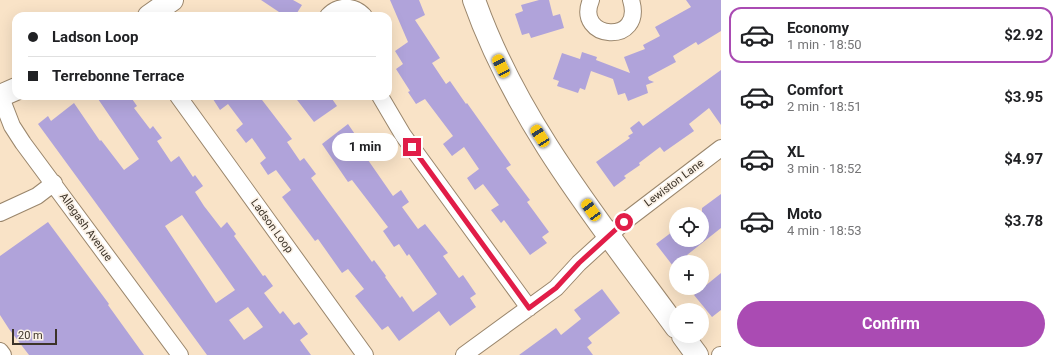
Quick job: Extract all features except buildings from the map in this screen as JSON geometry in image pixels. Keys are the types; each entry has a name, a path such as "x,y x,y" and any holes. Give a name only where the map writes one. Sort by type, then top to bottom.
{"street":[{"path":"155,12 172,0"},
{"path":"474,0 493,48 512,88 555,159 669,317"},
{"path":"591,0 588,7 591,21 595,28 610,33 618,32 630,22 633,15 631,0"},
{"path":"333,12 343,8 356,10 359,12"},
{"path":"0,95 12,90"},
{"name":"Allagash Avenue","path":"0,95 12,126 180,355"},
{"name":"Ladson Loop","path":"181,100 365,355"},
{"path":"382,100 403,135 529,308"},
{"name":"Lewiston Lane","path":"610,236 652,199 721,148"},
{"path":"0,213 37,196 54,183"},
{"path":"464,355 556,288 579,263 610,236"},
{"path":"688,343 696,355"},
{"path":"0,351 3,355"}],"route":[{"path":"412,147 529,308 556,288 565,276 624,222"}]}
